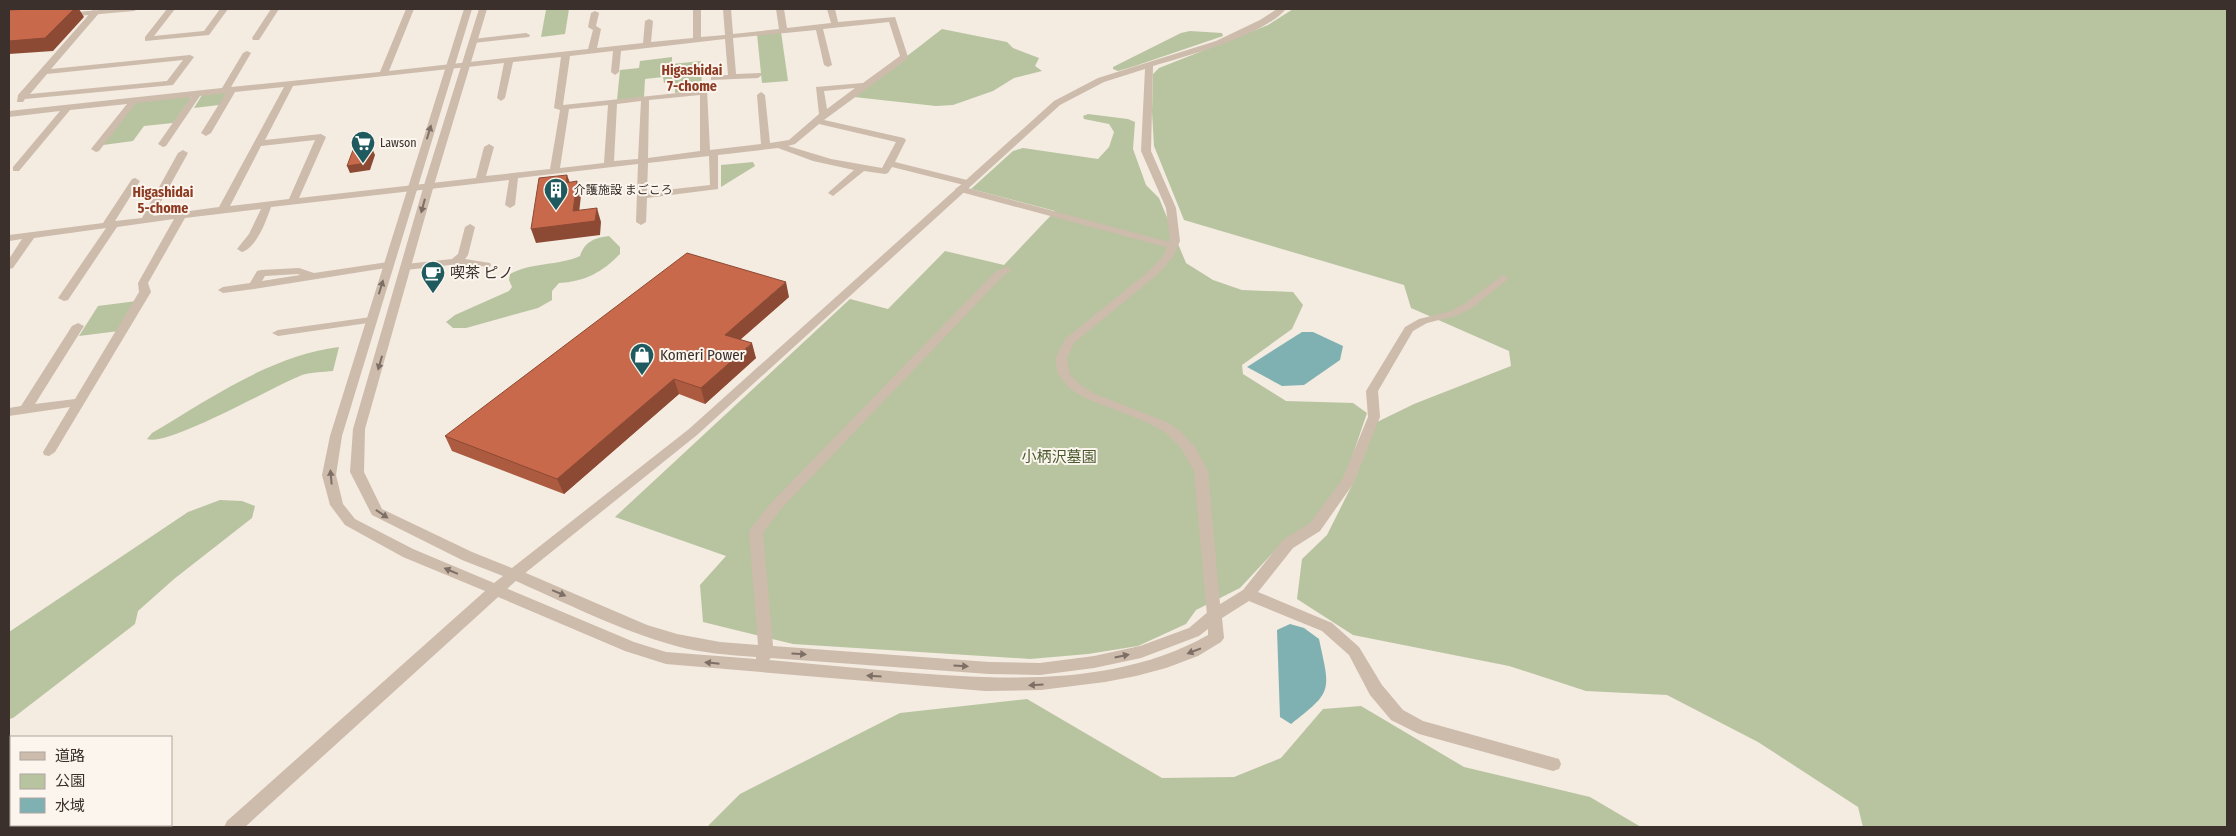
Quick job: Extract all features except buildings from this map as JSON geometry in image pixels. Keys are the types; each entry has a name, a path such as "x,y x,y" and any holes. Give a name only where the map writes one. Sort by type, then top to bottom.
{"street":[{"path":"57,16 97,10 134,9"},
{"path":"171,9 148,39 206,33 224,9"},
{"path":"256,38 275,9"},
{"path":"383,74 410,9"},
{"path":"468,9 336,436 330,475 337,505 350,522 408,553 630,647 666,658 760,668 985,685 1036,685 1140,669 1200,650 1216,638 1201,471 1193,453 1181,437 1162,424 1083,393 1068,381 1060,366 1061,352 1069,341 1154,272 1168,256 1172,246 1174,225 1171,208 1146,151 1149,65"},
{"path":"483,9 429,186 359,430 357,472 377,512 466,556 514,574 642,629 677,640 720,648 766,652 989,668 1040,669 1094,662 1142,652 1194,632 1214,615 1248,594 1288,544 1315,527 1348,481 1374,417 1372,391 1409,329 1423,321 1455,312 1468,306 1503,278"},
{"path":"697,9 697,40"},
{"path":"727,9 732,77"},
{"path":"780,9 782,30"},
{"path":"831,9 834,25"},
{"path":"884,9 888,20"},
{"path":"233,827 514,574 693,432 1057,103 1102,80 1240,32 1270,18 1282,9"},
{"path":"9,114 97,10"},
{"path":"592,51 597,29 592,27 595,13"},
{"path":"9,114 69,106 892,19 904,57 821,118 792,142 779,145 412,187 9,238"},
{"path":"647,45 649,21"},
{"path":"820,27 828,65"},
{"path":"473,41 526,35"},
{"path":"614,72 617,48"},
{"path":"206,133 247,53"},
{"path":"566,54 558,108 704,92 709,153 715,187 642,196"},
{"path":"22,97 170,82 190,57 46,72"},
{"path":"501,98 509,60"},
{"path":"714,78 758,74"},
{"path":"223,210 290,84"},
{"path":"821,118 819,89 865,85"},
{"path":"163,144 198,93"},
{"path":"760,95 766,145"},
{"path":"641,222 645,98"},
{"path":"96,149 135,99"},
{"path":"609,164 613,102"},
{"path":"16,169 69,106"},
{"path":"555,170 565,107"},
{"path":"779,145 790,150 862,168 884,171 890,164 901,140 821,118"},
{"path":"258,144 321,137 293,202"},
{"path":"480,179 489,147"},
{"path":"146,220 183,153"},
{"path":"890,164 1172,246"},
{"path":"833,193 862,168"},
{"path":"510,205 514,175"},
{"path":"64,298 110,225 135,180"},
{"path":"242,249 251,240 258,228 267,205"},
{"path":"48,452 146,292 144,283 182,215"},
{"path":"454,262 463,255 470,227"},
{"path":"9,266 30,236"},
{"path":"406,267 454,262 476,262 486,265"},
{"path":"223,290 388,265"},
{"path":"760,668 766,652 756,532 782,500 999,274 1006,270"},
{"path":"278,333 371,320"},
{"path":"25,410 78,326"},
{"path":"9,412 79,402"},
{"path":"1248,594 1326,627 1354,651 1376,690 1397,715 1419,727 1553,764"}],"green space":[{"path":"569,9 565,34 541,37 546,10"},
{"path":"1293,9 2227,9 2227,827 1863,827 1858,807 1758,742 1667,695 1586,691 1509,666 1353,635 1297,599 1302,559 1327,535 1354,481 1377,422 1414,404 1511,366 1509,351 1411,308 1404,285 1184,220 1154,146 1152,112 1153,74 1159,68 1268,25"},
{"path":"942,29 1007,42 1013,48 1039,58 1035,66 1042,71 1014,78 993,91 953,105 936,106 854,97"},
{"path":"1190,31 1222,33 1223,36 1132,67 1118,71 1113,69 1113,67 1181,33"},
{"path":"781,32 788,81 762,83 757,34"},
{"path":"672,57 672,64 701,61 702,90 675,93 675,82 664,83 663,77 645,79 644,97 617,100 620,70 639,68 640,61"},
{"path":"228,92 219,105 194,108 202,95"},
{"path":"188,96 191,98 173,123 144,126 133,141 103,145 136,102"},
{"name":"小柄沢墓園","path":"1088,114 1128,119 1135,122 1133,149 1146,185 1159,198 1186,263 1213,280 1242,290 1293,292 1303,305 1292,329 1242,365 1243,374 1286,401 1353,403 1367,413 1348,469 1324,525 1285,540 1240,588 1196,610 1186,624 1138,646 1088,654 1030,659 793,644 703,622 700,585 726,556 615,517 850,299 888,309 945,251 1004,265 1055,211 971,189 1013,151 1023,148 1098,159 1109,147 1114,132 1109,124 1084,119 1083,116"},
{"path":"753,162 755,166 721,187 721,165"},
{"path":"609,236 620,247 620,254 607,266 592,275 577,281 559,283 552,291 552,300 538,308 466,328 453,328 446,322 455,315 509,291 512,287 509,280 510,274 518,270 580,256 591,241"},
{"path":"137,301 119,331 79,336 98,306"},
{"path":"339,347 333,371 302,375 198,425 159,439 147,439 152,433 242,380 289,359"},
{"path":"220,500 242,501 255,506 252,518 174,579 138,611 135,624 13,718 9,719 9,632 188,512"},
{"path":"1027,699 1162,778 1234,777 1281,758 1323,709 1361,706 1464,767 1590,797 1641,827 707,827 740,794 900,713"}],"water":[{"path":"1302,332 1313,332 1343,346 1340,360 1304,385 1282,386 1247,367"},
{"path":"1290,624 1304,628 1319,639 1326,680 1322,696 1291,724 1280,717 1277,630"}],"place":[{"name":"Lawson","path":"363,164"},
{"name":"介護施設 まごころ","path":"556,211"},
{"name":"喫茶 ピノ","path":"433,294"},
{"name":"Komeri Power","path":"642,376"}],"district":[{"name":"Higashidai 7-chome","path":"692,78"},
{"name":"Higashidai 5-chome","path":"163,200"}]}
